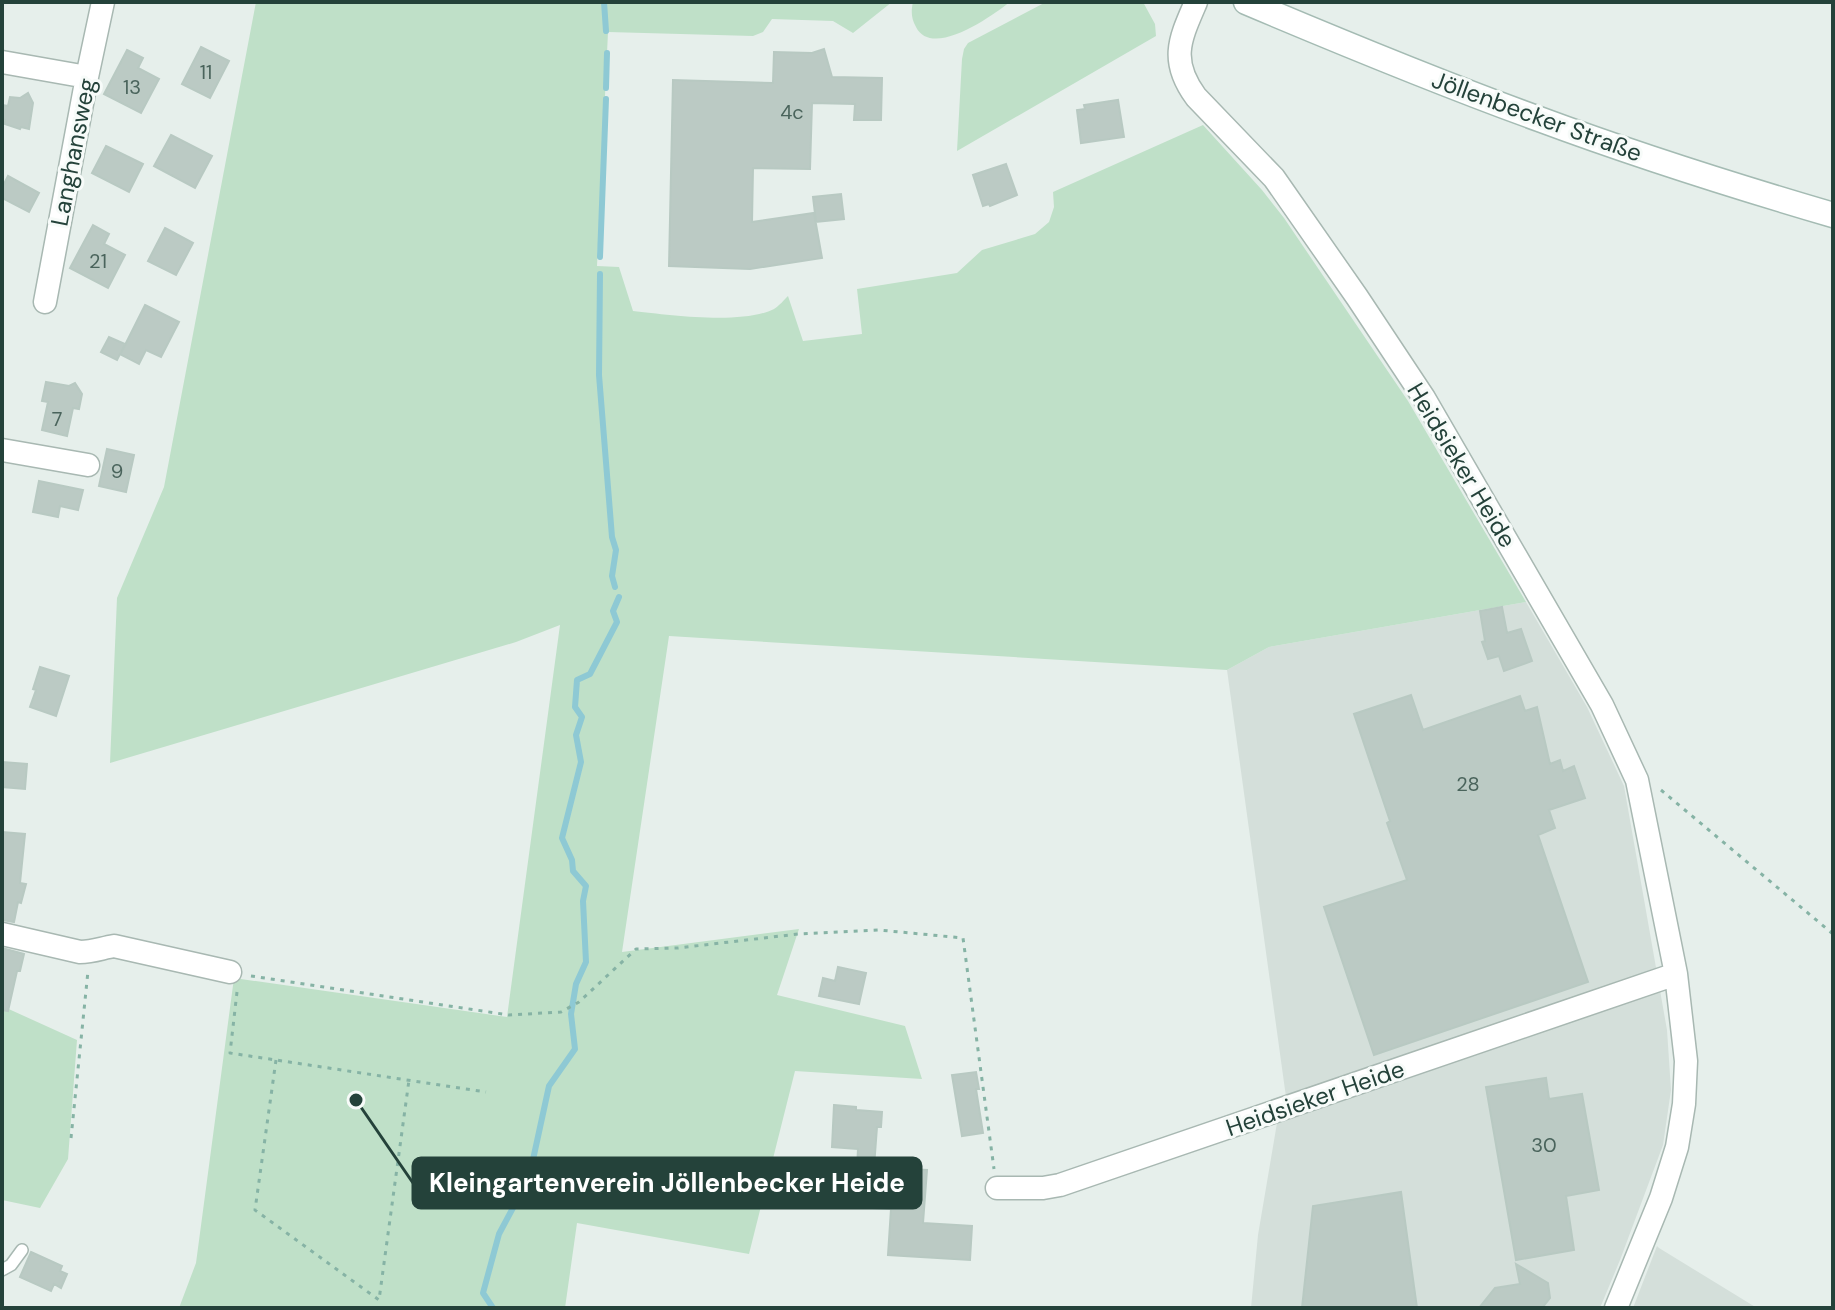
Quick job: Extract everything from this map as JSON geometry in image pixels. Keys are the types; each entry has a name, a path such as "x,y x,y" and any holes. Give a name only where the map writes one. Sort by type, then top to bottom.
{"main road":[{"name":"Jöllenbecker Straße","path":"1246,2 1372,55 1541,120 1833,215"}],"street":[{"name":"Langhansweg","path":"45,302 103,2"},
{"name":"Heidsieker Heide","path":"1196,2 1179,49 1180,67 1187,85 1281,188 1424,398 1602,705 1637,780 1676,974 1686,1061 1677,1147 1661,1198 1616,1308"},
{"path":"2,62 87,77"},
{"path":"2,450 88,465"},
{"path":"2,934 80,952 114,946 235,973"},
{"name":"Heidsieker Heide","path":"997,1188 1060,1185 1676,974"}],"lane":[{"path":"2,1270 11,1265 22,1250"}],"path":[{"path":"1637,780 1659,788 1833,934"},
{"path":"486,1092 230,1053 235,973 509,1015 561,1012 579,1002 636,949 879,930 963,938 997,1188"},
{"path":"71,1138 91,952"},
{"path":"276,1060 255,1210 379,1300 409,1080"}],"shaded area":[{"path":"1526,602 1587,707 1624,786 1667,1030 1671,1090 1663,1145 1620,1260 1600,1308 1251,1308 1258,1235 1277,1123 1286,1097 1227,670 1269,647"},
{"path":"1657,1246 1659,1248 1757,1308 1633,1308"}],"green space":[{"path":"256,2 892,2 853,33 833,21 772,19 763,32 753,36 608,32 597,266 619,267 633,311 705,318 744,317 774,309 788,296 803,341 862,334 857,289 957,273 982,250 1035,234 1049,222 1054,207 1053,192 1203,125 1284,218 1408,401 1526,602 1269,647 1227,670 669,636 622,952 799,929 777,995 905,1026 922,1079 795,1071 749,1254 577,1223 565,1308 179,1308 196,1263 234,978 507,1017 560,625 516,642 110,763 117,598 164,487"},
{"path":"913,2 1010,2 962,32 935,39 924,36 916,27 912,14"},
{"path":"1046,2 1143,2 1155,24 1156,36 957,151 964,49 968,43"},
{"path":"2,1006 77,1040 68,1159 40,1208 2,1200"}],"building":[{"path":"201,47 229,61 210,98 182,84"},
{"path":"824,49 832,77 882,78 881,120 854,120 855,104 812,103 810,169 753,168 752,222 814,213 822,258 750,269 669,266 673,80 773,83 774,52 812,53"},
{"path":"127,50 143,58 138,68 159,79 141,113 104,94"},
{"path":"28,93 33,103 29,129 5,124 2,105 8,106 10,97 20,98"},
{"path":"1118,100 1124,137 1081,143 1077,110 1085,109 1084,105"},
{"path":"171,135 212,156 195,188 154,166"},
{"path":"106,146 143,164 129,192 92,173"},
{"path":"1006,164 1017,195 983,206 973,175"},
{"path":"8,176 39,193 29,212 2,198 2,188"},
{"path":"841,194 844,219 816,222 813,197"},
{"path":"93,225 109,234 104,244 125,255 108,288 70,268"},
{"path":"165,228 193,243 176,275 148,261"},
{"path":"145,305 179,322 161,357 146,350 139,364 120,354 117,360 101,352 109,337 125,344 121,353"},
{"path":"46,382 69,386 75,383 82,394 79,409 73,408 67,436 42,430 48,402 42,401"},
{"path":"107,449 134,455 126,492 99,486"},
{"path":"39,481 83,490 78,510 60,506 58,517 33,512"},
{"path":"1502,607 1507,633 1521,629 1532,661 1504,671 1499,656 1488,659 1482,642 1485,641 1480,611"},
{"path":"40,667 69,676 56,716 30,707"},
{"path":"1411,695 1423,730 1520,696 1525,711 1537,707 1550,764 1560,760 1563,771 1574,766 1585,798 1549,810 1555,828 1538,835 1588,982 1374,1055 1324,907 1407,880 1354,714"},
{"path":"2,762 27,764 25,789 2,787"},
{"path":"2,832 25,834 20,883 26,884 14,922 2,920"},
{"path":"2,948 24,954 8,1011 2,1010"},
{"path":"838,967 866,973 859,1004 819,996 823,978 835,981"},
{"path":"976,1072 983,1133 962,1136 952,1075"},
{"path":"1546,1078 1549,1099 1582,1094 1599,1190 1566,1196 1574,1250 1516,1260 1486,1087"},
{"path":"834,1105 882,1112 881,1127 877,1127 874,1167 927,1170 923,1223 972,1226 970,1260 888,1255 891,1209 855,1207 858,1149 832,1147"},
{"path":"1401,1192 1417,1308 1302,1308 1313,1206"},
{"path":"31,1252 62,1266 60,1271 67,1274 61,1288 54,1284 51,1291 20,1277"},
{"path":"1516,1264 1548,1283 1550,1298 1542,1308 1479,1308 1495,1288 1520,1284"}],"waterway":[{"path":"604,2 606,31"},
{"path":"606,88 607,53"},
{"path":"600,257 606,99"},
{"path":"600,274 599,375 612,537 616,550 612,576 615,587"},
{"path":"493,1308 483,1293 499,1234 529,1178 549,1086 575,1049 571,1014 576,984 586,962 583,901 586,886 573,871 572,860 562,838 581,762 576,735 582,717 575,707 577,680 590,674 617,622 613,611 619,597"}],"place":[{"name":"Kleingartenverein Jöllenbecker Heide","path":"356,1100"}]}
